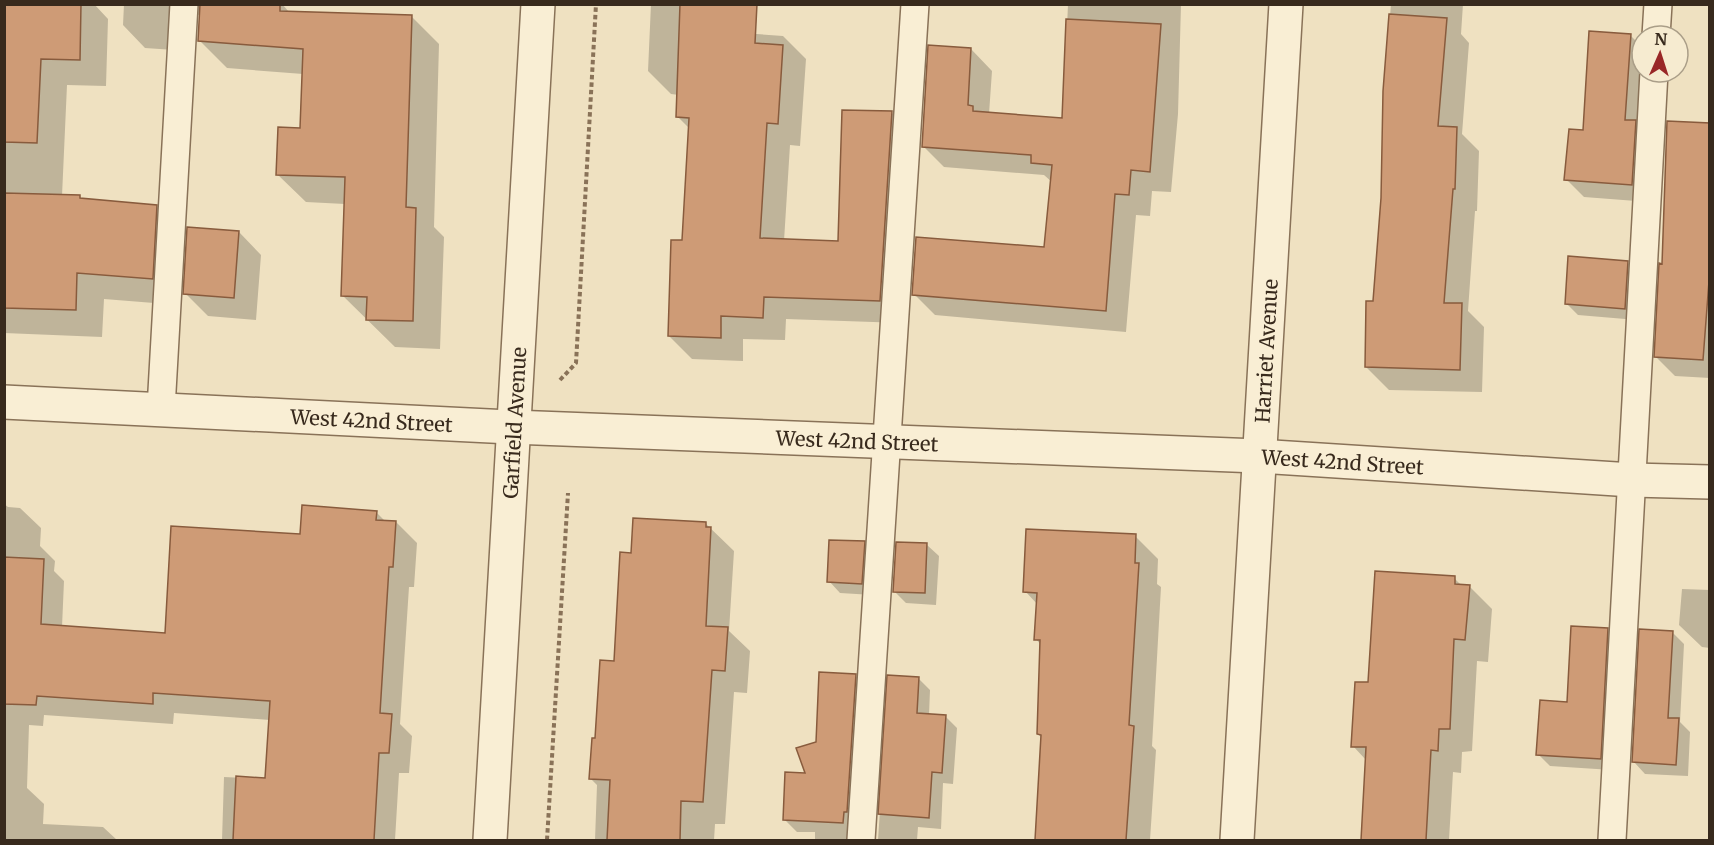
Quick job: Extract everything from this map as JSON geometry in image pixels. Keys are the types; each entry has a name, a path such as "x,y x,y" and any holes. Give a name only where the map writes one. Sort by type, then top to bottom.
{"street":[{"name":"Garfield Avenue","path":"490,840 538,4"},
{"name":"Harriet Avenue","path":"1237,840 1286,4"},
{"name":"West 42nd Street","path":"4,402 512,427 1258,456 1632,480 1710,482"}],"lane":[{"path":"160,409 184,4"},
{"path":"861,840 915,4"},
{"path":"1657,24 1658,4"},
{"path":"1612,840 1653,84"}],"path":[{"path":"555,384 576,363 596,4"},
{"path":"547,840 568,493"}],"building":[{"path":"4,4 81,4 80,60 41,59 37,143 4,142"},
{"path":"200,4 280,4 280,11 412,15 406,207 416,208 413,321 366,320 367,297 341,296 345,177 276,175 278,127 300,128 303,49 198,41"},
{"path":"680,4 757,4 755,43 783,45 778,124 767,123 760,238 838,241 842,110 892,111 880,301 764,297 763,318 721,316 721,338 668,336 671,240 682,240 689,118 676,117"},
{"path":"1389,14 1447,18 1438,126 1457,127 1455,189 1453,189 1444,303 1462,303 1460,370 1365,367 1366,301 1373,301 1381,198 1383,91"},
{"path":"1066,19 1161,24 1150,172 1131,170 1129,195 1115,194 1106,311 912,295 916,237 1044,247 1052,165 1031,163 1031,155 922,147 928,45 971,48 968,105 973,106 973,111 1062,118"},
{"path":"1589,31 1630,34 1625,120 1636,120 1632,185 1564,180 1569,129 1583,130"},
{"path":"1667,121 1710,123 1710,268 1703,360 1654,357 1659,263 1662,264"},
{"path":"4,193 80,195 80,198 157,205 153,279 77,273 76,310 4,308"},
{"path":"187,227 239,231 234,298 183,294"},
{"path":"1568,256 1628,261 1625,309 1565,304"},
{"path":"302,505 377,511 376,520 396,521 393,567 389,567 380,713 392,714 389,753 379,753 374,840 233,840 236,776 265,778 270,701 153,693 153,704 37,696 36,705 4,704 4,557 44,559 41,624 165,633 171,526 300,534"},
{"path":"633,518 706,522 706,527 711,527 706,626 728,627 725,671 712,670 703,802 681,801 680,840 607,840 610,780 589,779 592,738 595,738 600,660 614,661 620,552 631,553"},
{"path":"1026,529 1136,534 1135,563 1139,563 1129,725 1134,726 1126,840 1035,840 1041,735 1037,734 1040,640 1034,640 1037,593 1023,592"},
{"path":"829,540 865,541 862,584 827,582"},
{"path":"896,542 927,543 925,593 893,592"},
{"path":"1375,571 1455,576 1455,584 1470,585 1465,640 1454,639 1450,729 1439,729 1438,751 1431,750 1426,840 1361,840 1366,747 1351,747 1355,682 1368,682"},
{"path":"1571,626 1608,628 1601,759 1536,755 1540,700 1567,702"},
{"path":"1639,629 1673,631 1668,718 1679,718 1676,765 1632,762"},
{"path":"819,672 856,674 847,812 844,812 843,823 783,820 785,772 805,773 796,748 816,742"},
{"path":"887,675 919,677 917,713 946,715 942,773 932,772 929,818 878,814"}]}
